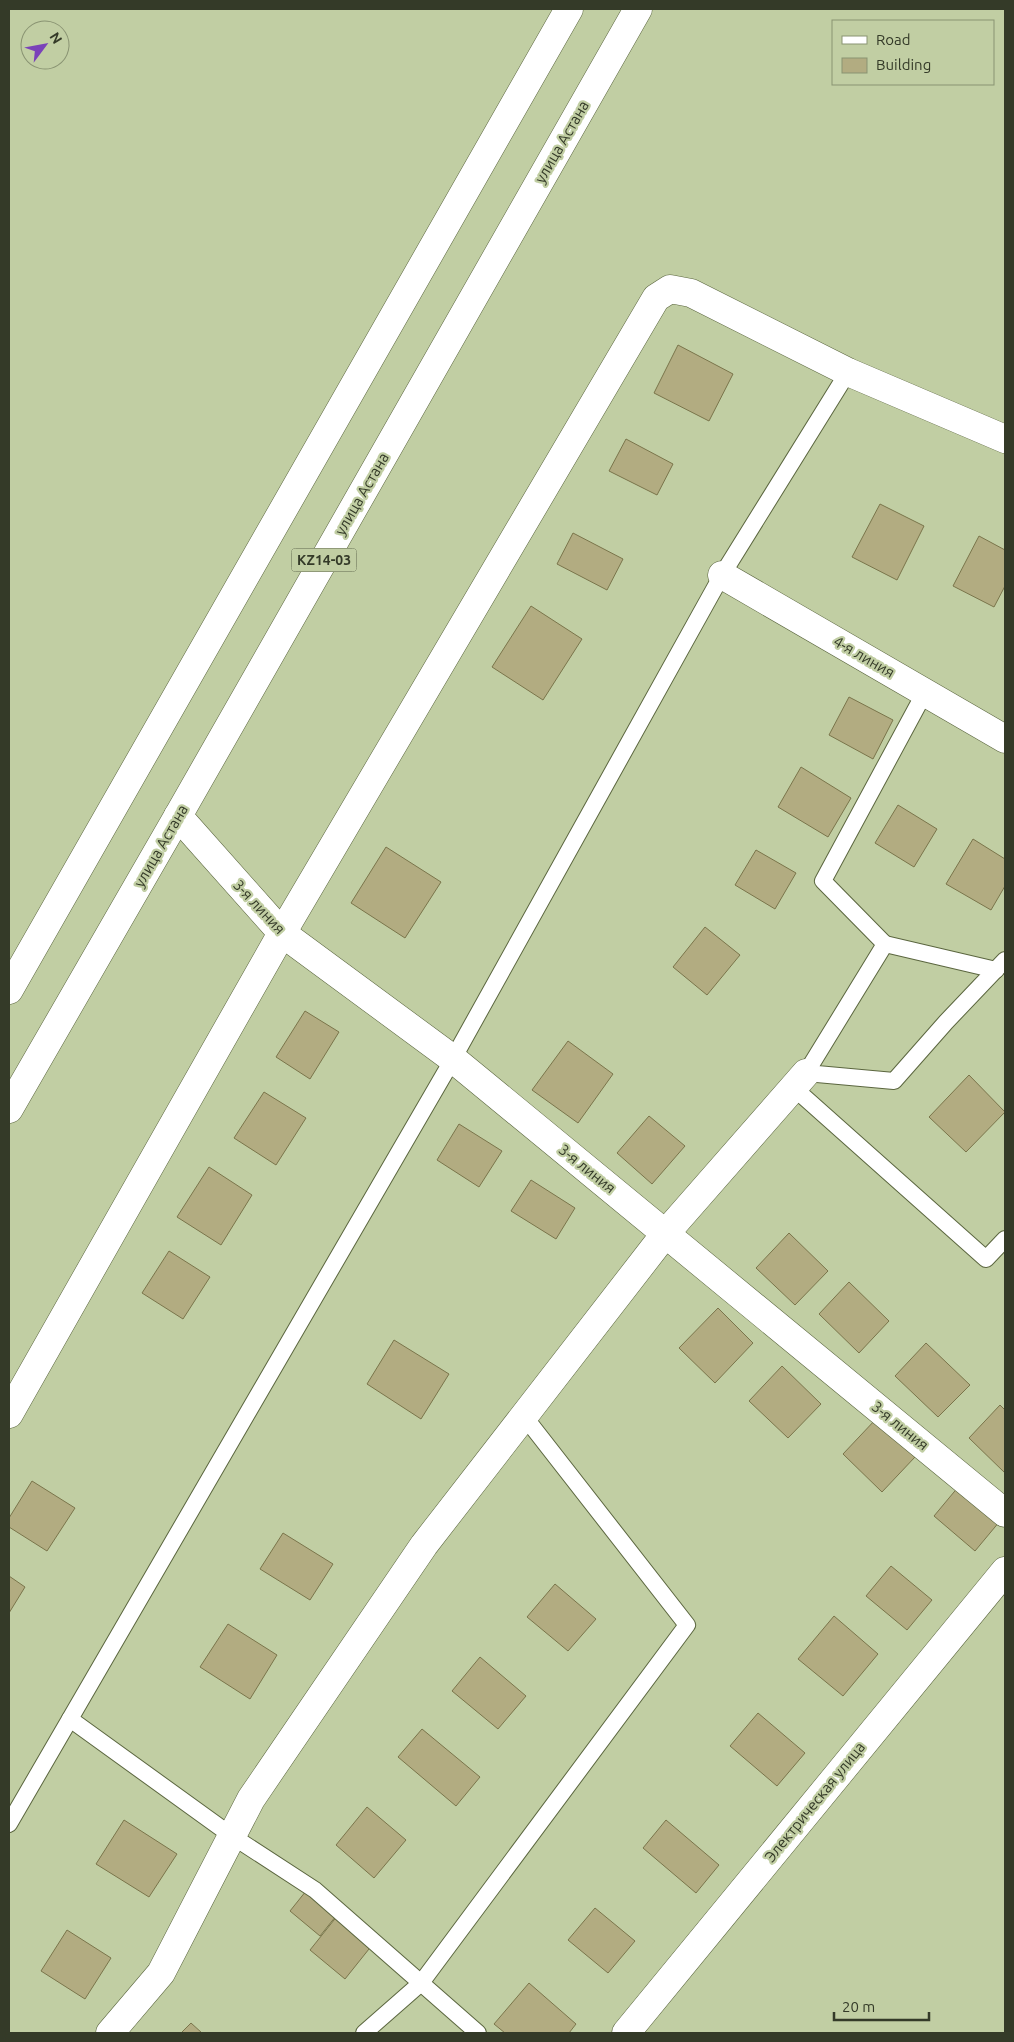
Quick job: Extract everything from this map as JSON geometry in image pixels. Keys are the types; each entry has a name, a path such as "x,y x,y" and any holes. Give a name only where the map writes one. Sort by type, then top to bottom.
{"street":[{"path":"9,990 569,9"},
{"name":"улица Астана","path":"9,1109 638,9"},
{"path":"9,1414 282,933 656,298 670,289 691,293 848,372 1005,439"},
{"name":"4-я линия","path":"722,575 1005,739"},
{"name":"3-я линия","path":"178,816 282,933 453,1059 1005,1513"},
{"path":"110,2033 161,1973 251,1799 424,1545 666,1234 800,1080"},
{"name":"Электрическая улица","path":"626,2033 1005,1571"}],"lane":[{"path":"9,1824 453,1059 722,575 848,372"},
{"path":"925,692 822,881 885,944 1001,965"},
{"path":"800,1080 885,944"},
{"path":"800,1080 894,1081 946,1022 1001,965"},
{"path":"800,1080 986,1259 1005,1239"},
{"path":"364,2033 421,1983 687,1625 524,1416"},
{"path":"70,1719 232,1836 315,1890 478,2033"}],"building":[{"path":"678,345 733,374 709,421 654,393"},
{"path":"626,439 673,464 657,495 609,471"},
{"path":"880,504 924,526 897,580 852,557"},
{"path":"573,533 623,559 607,590 557,564"},
{"path":"979,536 1005,550 1005,586 994,607 953,586"},
{"path":"531,606 582,639 543,700 492,667"},
{"path":"849,697 893,720 873,759 829,735"},
{"path":"801,767 851,798 828,837 778,807"},
{"path":"898,805 937,829 914,867 875,843"},
{"path":"973,839 1005,859 1005,886 991,910 946,884"},
{"path":"386,847 441,882 405,938 351,903"},
{"path":"756,850 796,873 775,909 735,885"},
{"path":"705,927 740,955 707,995 673,967"},
{"path":"305,1011 339,1032 310,1079 276,1057"},
{"path":"568,1041 613,1074 578,1123 532,1090"},
{"path":"969,1075 1005,1112 966,1152 929,1117"},
{"path":"264,1092 306,1118 276,1165 234,1138"},
{"path":"649,1116 685,1146 652,1184 617,1153"},
{"path":"459,1124 502,1151 479,1187 437,1160"},
{"path":"209,1167 252,1195 221,1245 177,1217"},
{"path":"531,1180 575,1208 556,1239 511,1211"},
{"path":"789,1233 828,1271 795,1305 756,1268"},
{"path":"169,1251 210,1277 183,1319 142,1293"},
{"path":"849,1282 889,1321 859,1353 819,1314"},
{"path":"718,1308 753,1343 715,1383 679,1348"},
{"path":"394,1340 449,1374 421,1419 367,1384"},
{"path":"926,1343 970,1385 938,1417 895,1376"},
{"path":"782,1366 821,1404 788,1438 749,1401"},
{"path":"1000,1405 1005,1410 1005,1473 969,1438"},
{"path":"876,1419 915,1457 882,1492 843,1454"},
{"path":"32,1481 75,1508 47,1551 9,1527 9,1518"},
{"path":"959,1486 1000,1521 975,1551 934,1516"},
{"path":"283,1533 333,1564 310,1600 260,1569"},
{"path":"891,1566 932,1600 907,1630 866,1596"},
{"path":"9,1576 25,1587 9,1613"},
{"path":"555,1584 596,1619 568,1651 527,1617"},
{"path":"834,1616 878,1654 843,1696 798,1659"},
{"path":"228,1624 277,1655 250,1699 200,1667"},
{"path":"480,1657 526,1696 498,1729 452,1691"},
{"path":"758,1713 805,1753 777,1786 730,1746"},
{"path":"422,1729 480,1777 456,1806 398,1757"},
{"path":"367,1807 406,1840 374,1878 336,1845"},
{"path":"124,1820 177,1854 149,1897 96,1864"},
{"path":"666,1820 719,1865 696,1893 643,1848"},
{"path":"306,1891 336,1916 320,1936 290,1911"},
{"path":"595,1908 635,1941 608,1973 568,1940"},
{"path":"338,1915 373,1944 345,1979 310,1950"},
{"path":"67,1930 111,1958 85,1999 41,1971"},
{"path":"529,1983 576,2024 569,2033 505,2033 494,2024"},
{"path":"191,2023 202,2033 181,2033"}]}
